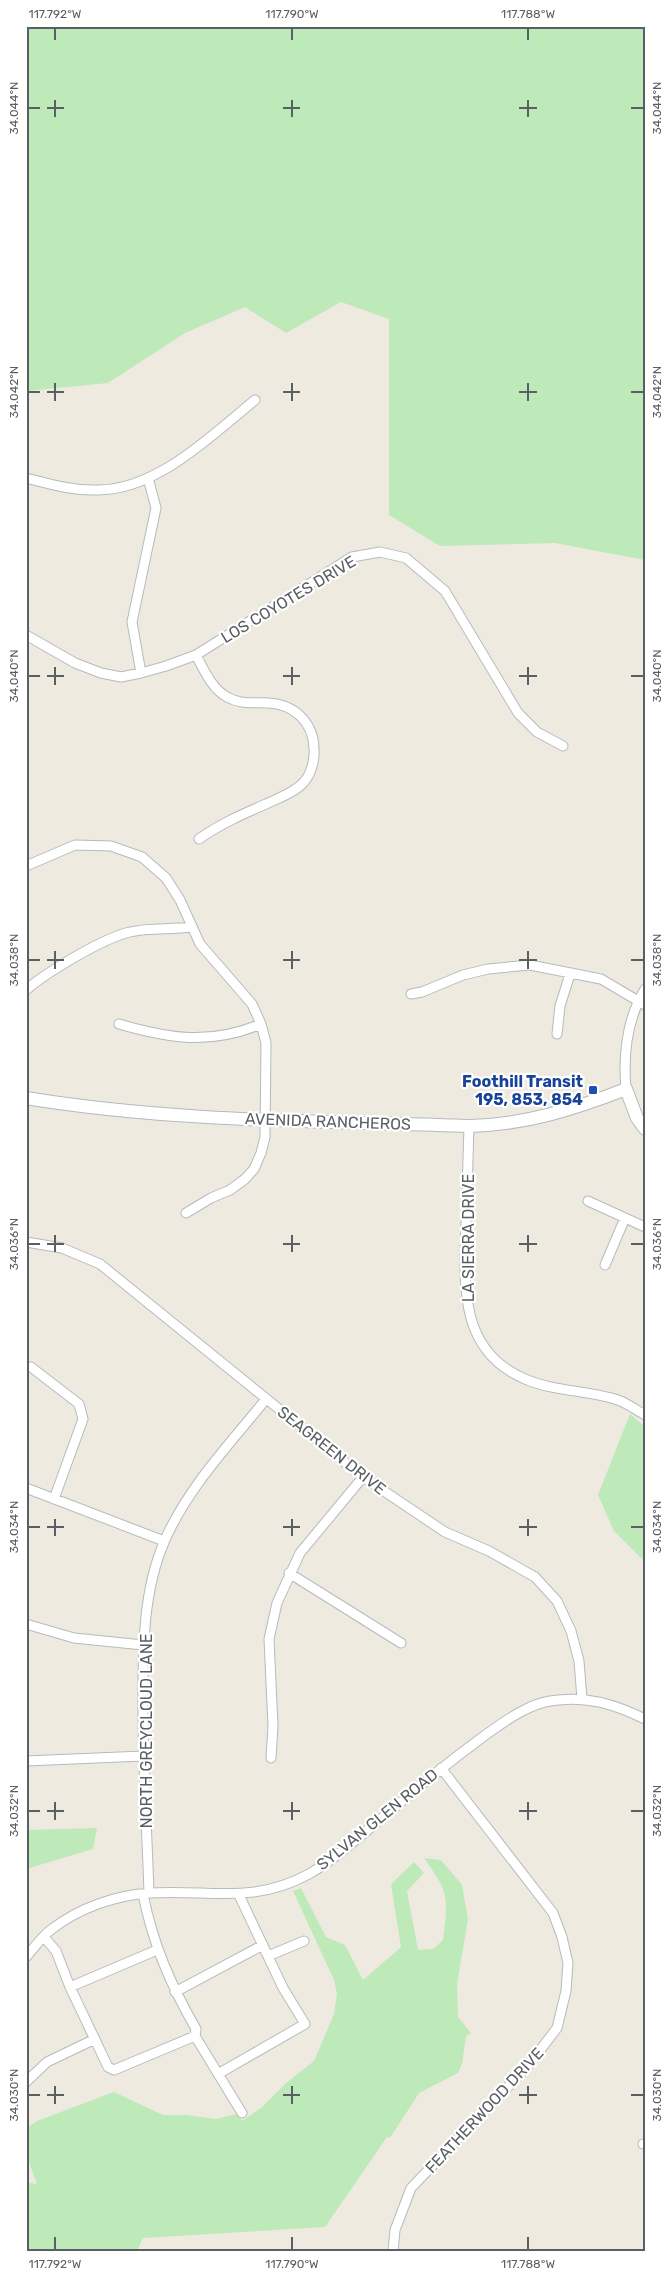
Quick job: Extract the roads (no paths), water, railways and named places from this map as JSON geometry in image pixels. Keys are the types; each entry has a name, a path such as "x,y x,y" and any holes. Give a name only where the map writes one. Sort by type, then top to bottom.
{"main road":[{"name":"AVENIDA RANCHEROS","path":"26,1098 76,1106 149,1113 265,1119 498,1126 594,1102 626,1089"},
{"path":"626,1089 638,1118 645,1129"}],"street":[{"path":"26,478 66,488 99,490 124,487 148,478 190,452 255,400"},
{"path":"141,673 132,622 156,508 148,478"},
{"name":"LOS COYOTES DRIVE","path":"26,635 75,663 101,673 122,677 141,673 196,655 352,557 380,552 406,558 445,591 518,713 537,732 563,746"},
{"path":"196,655 208,679 225,696 243,704 269,703 289,707 304,718 314,736 315,760 303,783 284,796 217,826 199,839"},
{"path":"26,866 75,845 111,846 142,857 166,878 180,900 200,944 211,959 252,1004 261,1024 266,1043 268,1065 266,1137 254,1169 230,1190 211,1198 186,1213"},
{"path":"26,990 46,974 114,937 144,929 191,927"},
{"path":"410,994 422,992 463,975 507,966 530,965 601,979 641,1003"},
{"path":"557,1034 560,1006 570,974"},
{"path":"626,1089 624,1060 632,1017 641,1003 645,989"},
{"path":"119,1024 163,1036 204,1038 224,1036 261,1024"},
{"name":"LA SIERRA DRIVE","path":"469,1126 465,1281 467,1308 478,1337 496,1362 524,1379 546,1386 619,1400 645,1415"},
{"path":"588,1200 645,1227"},
{"path":"605,1265 625,1218"},
{"name":"SEAGREEN DRIVE","path":"26,1242 62,1248 100,1264 363,1477 445,1532 489,1551 535,1577 557,1601 571,1631 579,1661 582,1699"},
{"path":"31,1367 79,1404 83,1419 54,1499"},
{"name":"NORTH GREYCLOUD LANE","path":"242,2113 195,2036 196,2029 175,1992 157,1950 146,1894 143,1644 152,1582 164,1541 185,1501 266,1399"},
{"path":"271,1758 273,1726 269,1639 277,1603 300,1553 363,1477"},
{"path":"26,1488 164,1541"},
{"path":"290,1573 401,1643"},
{"path":"26,1624 74,1638 143,1644"},
{"name":"SYLVAN GLEN ROAD","path":"26,1956 51,1930 77,1913 109,1900 146,1894 239,1895 275,1888 309,1874 356,1840 441,1768 513,1716 549,1701 582,1699 616,1705 645,1719"},
{"path":"26,1761 143,1756"},
{"name":"FEATHERWOOD DRIVE","path":"393,2251 395,2230 411,2188 528,2066 558,2028 566,1991 568,1963 562,1937 553,1913 441,1768"},
{"path":"218,2074 305,2024 283,1988 239,1895"},
{"path":"44,1937 56,1951 70,1987 108,2067 114,2070 195,2036"},
{"path":"268,1956 304,1941"},
{"path":"175,1992 262,1945"},
{"path":"70,1987 157,1950"},
{"path":"26,2082 47,2062 95,2039"}],"place":[{"name":"Foothill Transit 195, 853, 854","path":"593,1090"}]}
